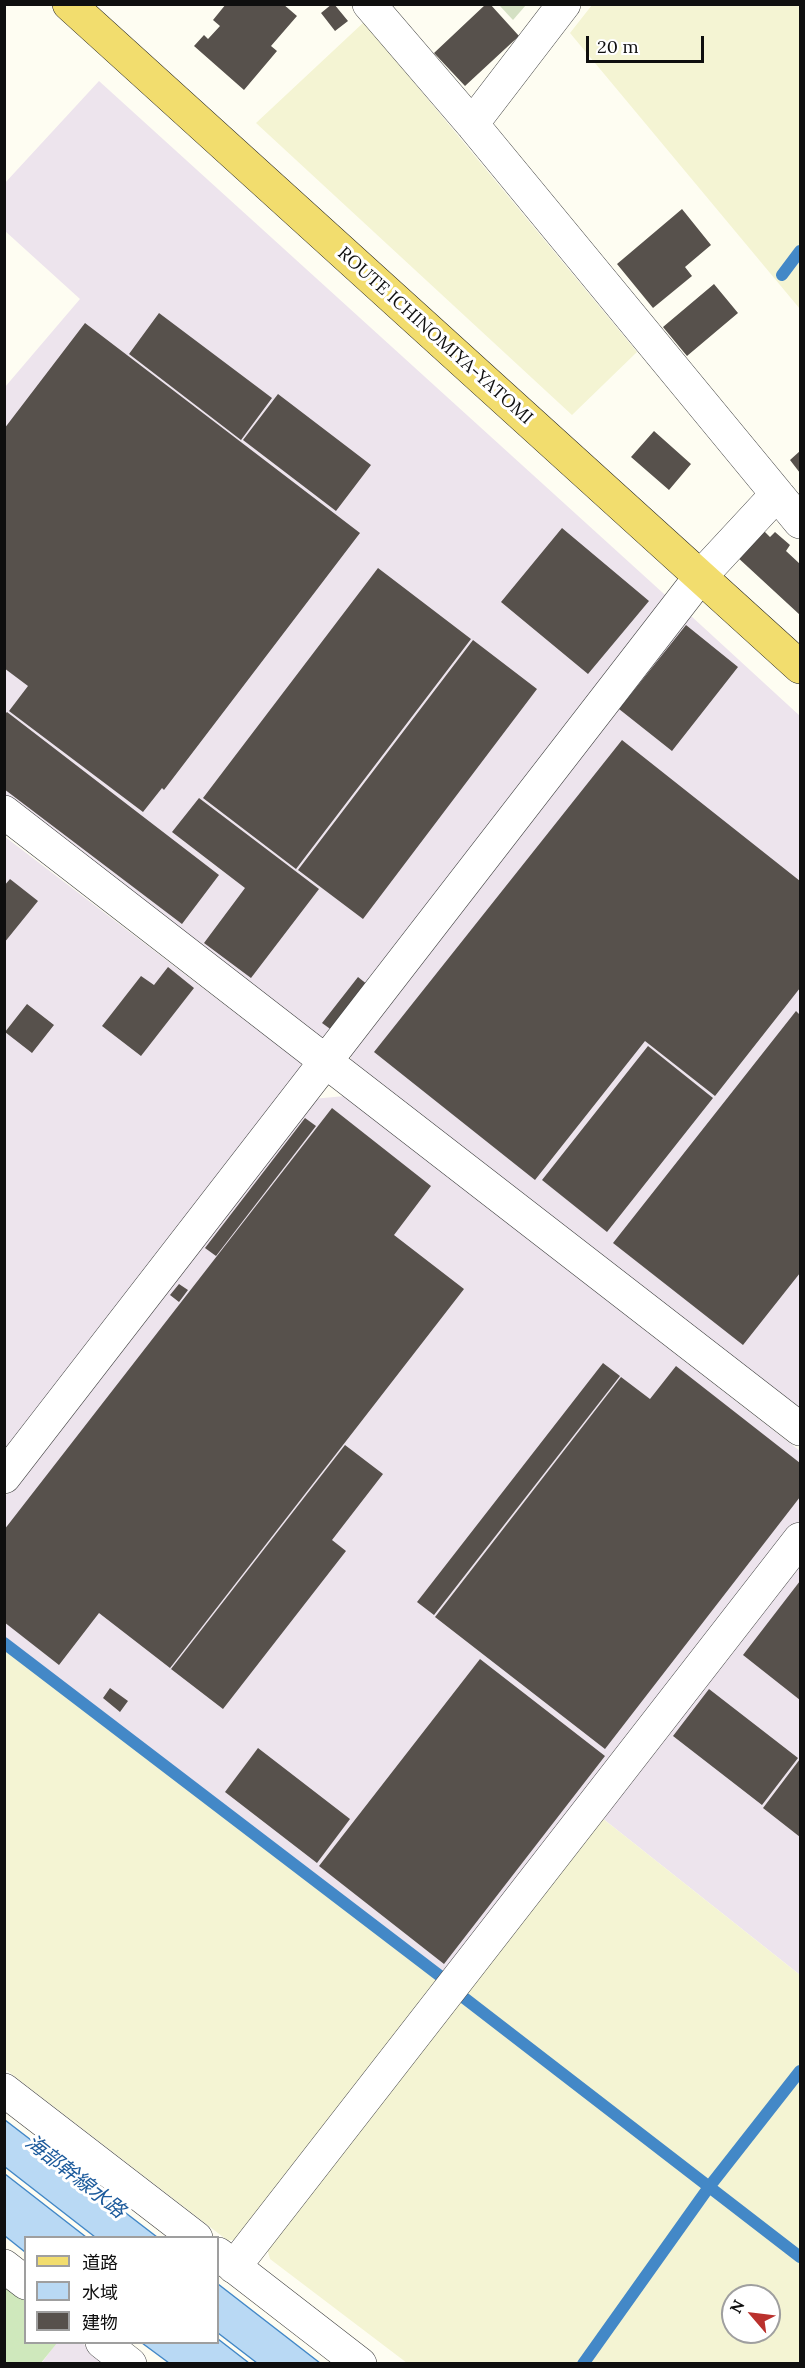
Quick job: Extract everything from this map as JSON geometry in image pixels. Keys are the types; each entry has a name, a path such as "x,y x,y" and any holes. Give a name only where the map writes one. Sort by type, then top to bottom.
{"main road":[{"name":"ROUTE ICHINOMIYA-YATOMI","path":"69,4 801,667"}],"street":[{"path":"369,4 472,124 801,522"},
{"path":"472,124 564,4"},
{"path":"4,1477 701,576 777,494"},
{"path":"4,812 801,1429"},
{"path":"360,2364 226,2260 801,1539"},
{"path":"4,2090 193,2236"},
{"path":"4,2266 24,2281"},
{"path":"103,2344 130,2364"}],"shaded area":[{"path":"99,81 674,603 327,1047 5,795 5,387 80,299 5,231 4,184"},
{"path":"690,615 800,716 800,1411 351,1060 351,1046"},
{"path":"4,836 301,1063 302,1081 4,1461"},
{"path":"345,1096 800,1451 800,1520 447,1974 5,1637 4,1498 312,1099"},
{"path":"800,1555 800,1975 597,1814"},
{"path":"56,2344 83,2344 110,2363 41,2364"}],"green space":[{"path":"499,5 526,5 513,20"},
{"path":"592,5 800,5 800,309 570,33"},
{"path":"364,22 637,352 572,415 256,123"},
{"path":"4,1637 447,1974 245,2240 227,2240 5,2069"},
{"path":"597,1814 800,1975 800,2363 407,2363 270,2259 264,2238"},
{"path":"4,2282 24,2297 24,2344 56,2344 41,2363 5,2363"}],"water":[{"name":"海部幹線水路","path":"4,2120 156,2236 94,2236 5,2167"},
{"path":"5,2174 85,2236 24,2236 24,2251 5,2236"},
{"path":"219,2285 320,2363 257,2363 219,2334"},
{"path":"219,2340 249,2363 169,2363 143,2344 219,2344"}],"building":[{"path":"226,4 283,4 297,16 271,46 277,51 244,90 194,46 204,35 208,39 220,26 213,20"},
{"path":"332,4 348,21 335,31 321,13"},
{"path":"486,4 490,4 519,36 465,86 434,53"},
{"path":"682,209 711,245 685,267 692,276 653,308 617,264"},
{"path":"714,284 738,313 687,356 663,327"},
{"path":"159,313 272,398 241,440 129,354"},
{"path":"85,323 360,533 164,790 162,788 143,812 9,711 28,686 4,668 4,429"},
{"path":"278,394 371,465 336,511 243,440"},
{"path":"654,431 691,464 669,490 631,457"},
{"path":"800,451 800,473 790,460"},
{"path":"760,527 770,537 775,532 790,545 786,551 800,564 800,615 735,555"},
{"path":"562,528 649,601 588,674 501,602"},
{"path":"378,568 471,639 296,869 203,798"},
{"path":"686,625 738,667 672,751 619,709"},
{"path":"473,640 537,689 363,919 298,870"},
{"path":"7,712 219,875 182,924 4,789 4,715"},
{"path":"622,740 800,881 800,988 715,1096 645,1041 535,1180 374,1052"},
{"path":"199,798 319,889 251,978 204,943 245,888 172,832"},
{"path":"10,879 38,901 4,943 4,886"},
{"path":"168,967 194,988 141,1056 102,1026 141,976 154,985"},
{"path":"358,977 368,985 333,1031 322,1023"},
{"path":"27,1004 54,1025 32,1053 5,1032"},
{"path":"796,1011 800,1015 800,1273 743,1345 613,1243"},
{"path":"648,1046 713,1098 607,1232 542,1180"},
{"path":"332,1108 431,1186 394,1235 464,1289 170,1668 99,1613 59,1665 4,1622 4,1530"},
{"path":"305,1118 316,1126 216,1256 205,1248"},
{"path":"179,1284 188,1290 179,1302 170,1295"},
{"path":"603,1363 620,1376 434,1615 417,1602"},
{"path":"676,1366 800,1463 800,1497 605,1749 435,1617 621,1377 650,1399"},
{"path":"345,1445 383,1474 332,1540 346,1551 223,1709 171,1669"},
{"path":"800,1581 800,1700 743,1655"},
{"path":"480,1659 605,1756 444,1964 319,1866"},
{"path":"110,1688 128,1701 120,1712 103,1698"},
{"path":"709,1689 798,1758 762,1805 673,1736"},
{"path":"258,1748 350,1819 317,1863 225,1792"},
{"path":"800,1759 800,1837 763,1808"}],"waterway":[{"path":"782,275 800,251"},
{"path":"4,1643 444,1979"},
{"path":"463,1997 800,2257"},
{"path":"583,2364 709,2187 800,2071"}]}
